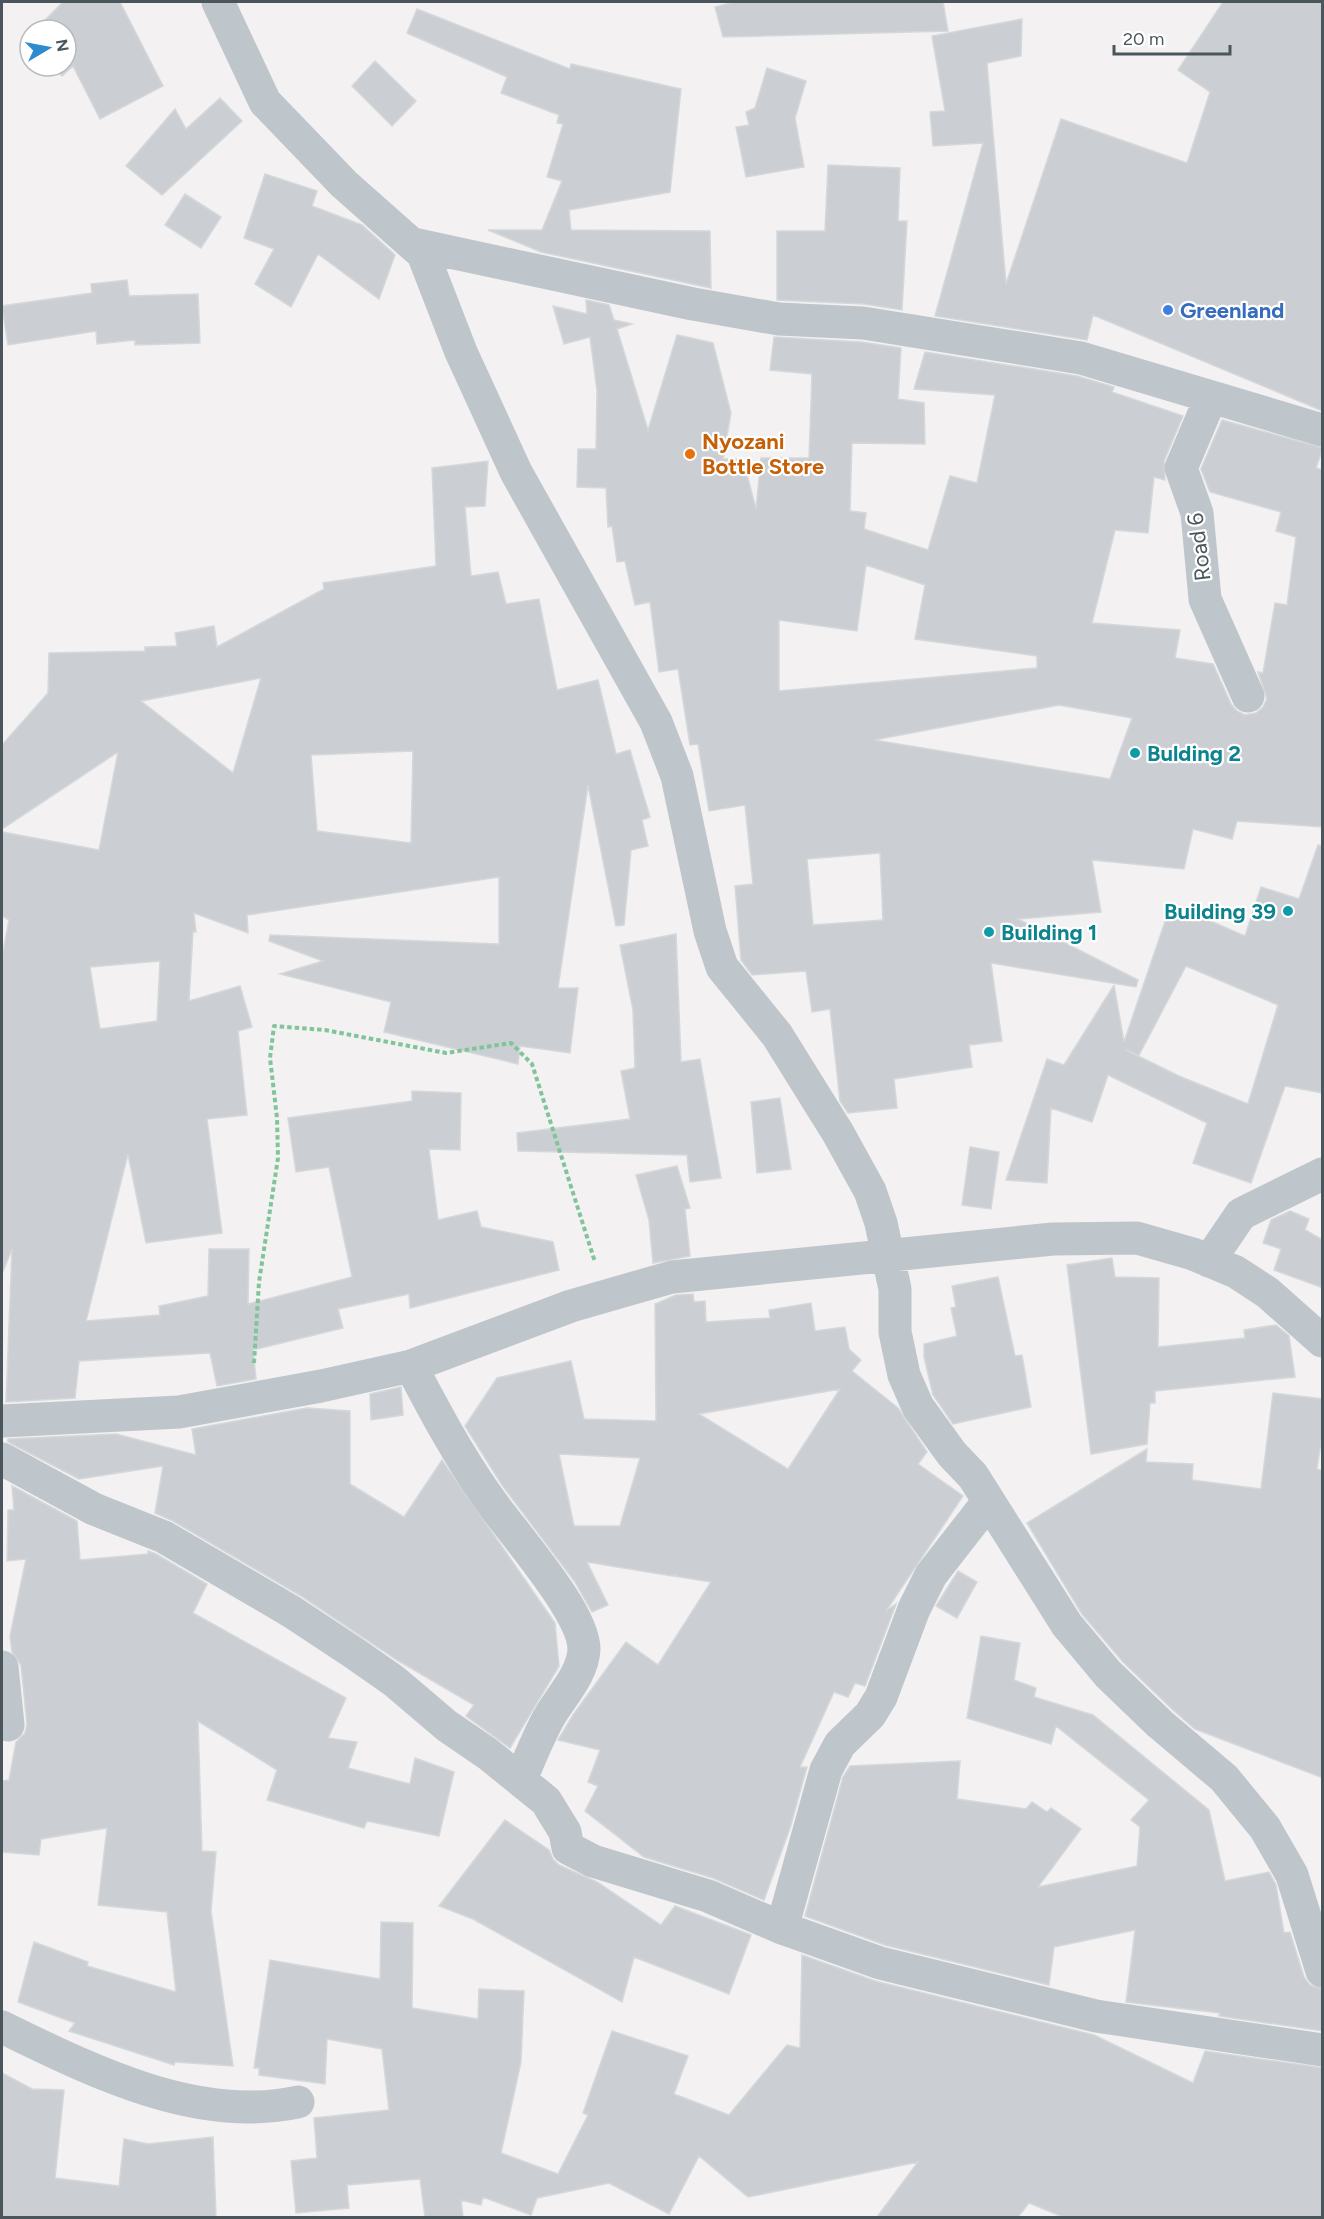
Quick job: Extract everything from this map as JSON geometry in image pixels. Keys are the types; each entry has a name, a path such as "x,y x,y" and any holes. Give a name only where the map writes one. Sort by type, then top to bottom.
{"street":[{"path":"218,2 265,102 344,184 423,254 461,352 516,471 656,722 677,776 710,931 722,967 777,1035 838,1133 870,1191 881,1223 895,1289 895,1332 904,1375 918,1407 952,1454 973,1476 1067,1625 1101,1666 1160,1724 1224,1778 1265,1828 1292,1875 1323,1971"},
{"path":"412,244 693,304 768,317 863,323 1081,358 1323,430"},
{"name":"Road 6","path":"1211,397 1181,468 1197,513 1205,599 1248,696"},
{"path":"1209,1261 1241,1214 1323,1174"},
{"path":"2,1421 179,1412 411,1366 571,1306 672,1276 1053,1239 1137,1238 1209,1261 1236,1272 1268,1293 1323,1341"},
{"path":"411,1366 487,1497 538,1564 579,1629 584,1649 580,1662 573,1680 548,1719 521,1779"},
{"path":"2,1459 94,1509 164,1537 292,1612 394,1681 447,1726 521,1779 546,1801 565,1832 568,1848 593,1861 708,1896 782,1928 880,1962 1096,2016 1323,2050"},
{"path":"782,1928 826,1770 840,1744 870,1715 881,1697 914,1609 931,1575 988,1502"},
{"path":"2,1667 8,1725"},
{"path":"2,2027 113,2076 178,2098 228,2106 282,2106 298,2102"}],"path":[{"path":"265,1369 253,1365 259,1282 278,1158 277,1118 270,1058 274,1026 325,1030 447,1053 511,1042 532,1064 578,1216 609,1294"}],"building":[{"path":"63,2 120,2 163,86 100,119 78,76 78,18 47,18"},
{"path":"734,2 943,2 948,31 723,37 715,7"},
{"path":"1223,2 1323,2 1323,411 1093,315 1087,340 935,316 983,143 933,146 930,112 945,111 932,36 1022,19 1021,56 987,63 1006,284 1061,119 1187,163 1210,92 1178,70"},
{"path":"417,9 570,69 571,64 681,89 670,192 569,210 571,230 710,231 711,288 541,252 488,230 542,230 562,181 547,177 563,124 557,123 559,115 501,93 507,77 407,33"},
{"path":"375,61 416,101 392,126 352,86"},
{"path":"767,68 806,81 795,118 804,167 746,177 736,127 749,125 746,112 755,108"},
{"path":"220,98 242,121 162,195 126,166 175,109 186,129"},
{"path":"828,165 900,168 898,221 907,221 902,310 864,304 777,300 777,231 825,231"},
{"path":"265,174 317,191 312,206 362,225 395,255 379,299 318,254 291,307 255,284 274,249 244,238"},
{"path":"185,194 221,217 201,248 165,225"},
{"path":"127,280 129,296 198,294 200,343 135,345 135,340 97,344 96,331 8,345 2,306 92,293 91,284"},
{"path":"586,300 609,305 614,320 632,324 617,329 648,430 677,335 713,343 731,413 723,459 743,459 756,509 761,458 809,458 812,374 770,370 774,337 861,342 901,348 898,399 924,403 925,444 852,443 850,511 866,513 864,529 928,550 950,476 977,483 995,395 914,389 925,352 1077,376 1114,387 1112,392 1183,416 1164,461 1165,480 1154,477 1148,533 1115,530 1092,623 1180,630 1175,658 1213,664 1231,704 1245,715 1256,713 1267,699 1258,672 1263,673 1275,603 1287,605 1296,537 1276,531 1281,512 1210,492 1201,469 1222,420 1323,448 1316,468 1323,470 1323,827 1237,821 1232,839 1193,829 1184,869 1092,860 1101,912 1018,919 1138,980 1136,987 991,963 1002,1041 969,1045 972,1067 894,1079 897,1108 848,1113 840,1101 830,1009 812,1012 806,971 752,975 741,960 735,886 753,884 745,805 709,811 698,744 690,745 678,669 659,672 650,602 635,605 625,561 617,562 612,526 608,527 606,488 577,487 578,449 596,449 597,391 590,337 564,344 553,306 587,314","holes":["866,565 925,585 915,639 1037,656 1037,668 779,691 779,620 857,631","1059,705 1132,718 1110,779 874,740","880,853 883,920 813,925 807,859"]},
{"path":"488,461 485,506 465,507 471,576 498,572 506,604 539,599 557,690 598,680 616,754 630,750 650,817 642,820 648,846 631,850 624,925 616,926 588,785 558,988 578,988 570,1053 520,1046 518,1064 384,1032 391,1002 280,974 323,961 269,941 270,935 499,944 499,877 247,915 248,933 194,913 196,932 193,932 189,1001 240,986 252,1027 238,1031 247,1115 207,1119 222,1233 146,1243 128,1154 86,1321 160,1315 159,1306 208,1296 209,1249 249,1249 248,1304 352,1277 329,1167 296,1172 288,1118 412,1101 412,1091 461,1093 460,1150 429,1149 438,1220 477,1211 481,1227 553,1242 559,1270 410,1308 409,1294 338,1309 343,1328 253,1350 256,1379 217,1386 210,1353 79,1361 75,1398 6,1402 12,1249 2,1274 2,957 9,920 2,916 2,832 99,850 118,752 2,829 2,745 48,693 49,653 145,651 145,647 177,646 175,633 214,626 217,647 324,589 323,583 436,566 432,468","holes":["261,678 233,773 141,701","413,751 411,843 317,831 311,755","160,961 157,1021 100,1029 90,967"]},
{"path":"1318,845 1323,846 1323,1093 1285,1086 1251,1183 1193,1163 1207,1123 1108,1075 1092,1122 1051,1108 1047,1183 1006,1180 1047,1059 1064,1065 1114,985 1124,1042 1171,904 1245,936 1261,887 1299,899","holes":["1186,966 1278,1005 1248,1104 1179,1076 1126,1050 1139,1055"]},
{"path":"676,934 681,1062 700,1059 721,1178 690,1182 687,1155 518,1151 517,1133 630,1119 621,1071 635,1068 633,1010 620,945"},
{"path":"780,1098 791,1169 757,1173 751,1102"},
{"path":"970,1147 999,1152 991,1209 962,1205"},
{"path":"677,1166 690,1208 685,1209 690,1256 653,1263 649,1220 636,1175"},
{"path":"1290,1211 1309,1219 1305,1230 1323,1240 1323,1288 1274,1270 1281,1249 1263,1243 1271,1220"},
{"path":"1112,1258 1115,1277 1159,1278 1158,1347 1245,1338 1244,1330 1276,1325 1289,1336 1295,1377 1155,1391 1155,1403 1150,1403 1147,1444 1091,1454 1067,1265"},
{"path":"998,1277 1015,1356 1022,1355 1031,1407 953,1424 933,1395 924,1357 924,1344 957,1336 951,1308 956,1307 952,1286"},
{"path":"693,1294 694,1302 705,1301 706,1322 770,1318 769,1310 811,1303 815,1331 845,1327 849,1349 861,1360 852,1371 898,1408 927,1452 918,1464 963,1496 886,1611 896,1604 865,1686 855,1683 848,1697 834,1692 800,1767 807,1767 790,1828 764,1900 713,1878 644,1857 585,1811 598,1786 588,1782 600,1750 558,1740 573,1715 626,1642 658,1665 711,1582 674,1576 676,1574 672,1576 587,1562 608,1605 592,1612 575,1582 502,1485 465,1426 497,1378 571,1361 584,1419 656,1421 655,1304 676,1295","holes":["840,1389 788,1469 699,1414","559,1454 640,1458 620,1526 574,1526"]},
{"path":"401,1387 403,1415 371,1420 370,1394"},
{"path":"1273,1393 1323,1399 1323,1428 1317,1469 1323,1471 1323,1778 1195,1729 1123,1662 1082,1614 1027,1523 1147,1449 1146,1462 1193,1464 1192,1480 1261,1489"},
{"path":"307,1408 350,1411 350,1484 404,1517 442,1460 555,1623 559,1666 510,1748 466,1716 474,1705 397,1660 301,1596 173,1521 155,1513 163,1466 79,1479 8,1442 8,1439 116,1434 196,1455 192,1429"},
{"path":"12,1486 77,1521 80,1560 148,1554 148,1551 156,1554 207,1584 193,1613 346,1698 328,1738 357,1742 348,1768 410,1784 415,1758 454,1772 439,1836 367,1821 364,1828 267,1800 277,1770 198,1721 202,1851 216,1852 211,1911 233,2066 175,2062 174,2065 69,2031 75,2023 18,2002 34,1942 88,1962 87,1966 176,1992 167,1912 98,1905 107,1828 41,1839 39,1855 2,1852 2,1781 9,1780 16,1742 25,1733 27,1724 21,1665 12,1652 10,1636 26,1559 7,1561 8,1510 14,1510"},
{"path":"958,1571 977,1582 957,1618 936,1606"},
{"path":"981,1636 1020,1643 1014,1680 1036,1688 1034,1697 1093,1715 1209,1810 1225,1881 1269,1872 1276,1885 1284,1933 1290,1932 1304,1977 1310,1985 1323,1989 1323,2031 1219,2016 1220,2013 1126,2002 1135,1930 1054,1947 1049,1985 885,1945 805,1916 843,1777 850,1766 960,1761 957,1799 1026,1809 1032,1802 1047,1812 1051,1808 1081,1829 1038,1887 1137,1866 1140,1827 1131,1820 1149,1800 1056,1726 1051,1744 967,1718"},
{"path":"505,1820 549,1850 559,1865 597,1882 661,1925 675,1906 751,1935 729,1994 634,1957 622,2002 473,1919 439,1906"},
{"path":"381,1922 413,1923 412,2008 478,2019 479,1989 524,1991 521,2062 501,2153 558,2174 588,2115 583,2113 612,2031 688,2056 674,2094 729,2115 787,2045 800,2048 802,1955 875,1981 1094,2035 1193,2083 1205,2051 1323,2068 1323,2217 1063,2217 1029,2203 1018,2217 877,2217 918,2162 748,2197 699,2156 669,2214 609,2183 537,2198 531,2215 483,2197 481,2205 461,2200 463,2217 425,2217 420,2179 347,2185 349,2208 296,2213 291,2161 317,2158 314,2118 389,2110 382,2049 327,2039 325,2084 259,2075 259,2068 254,2068 270,1960 380,1979"},
{"path":"2,2073 32,2089 64,2090 55,2178 119,2186 124,2139 148,2144 213,2137 216,2217 2,2217"}],"place":[{"name":"Greenland","path":"1168,310"},
{"name":"Nyozani Bottle Store","path":"690,454"},
{"name":"Bulding 2","path":"1135,753"},
{"name":"Building 39","path":"1288,911"},
{"name":"Building 1","path":"989,932"}]}
